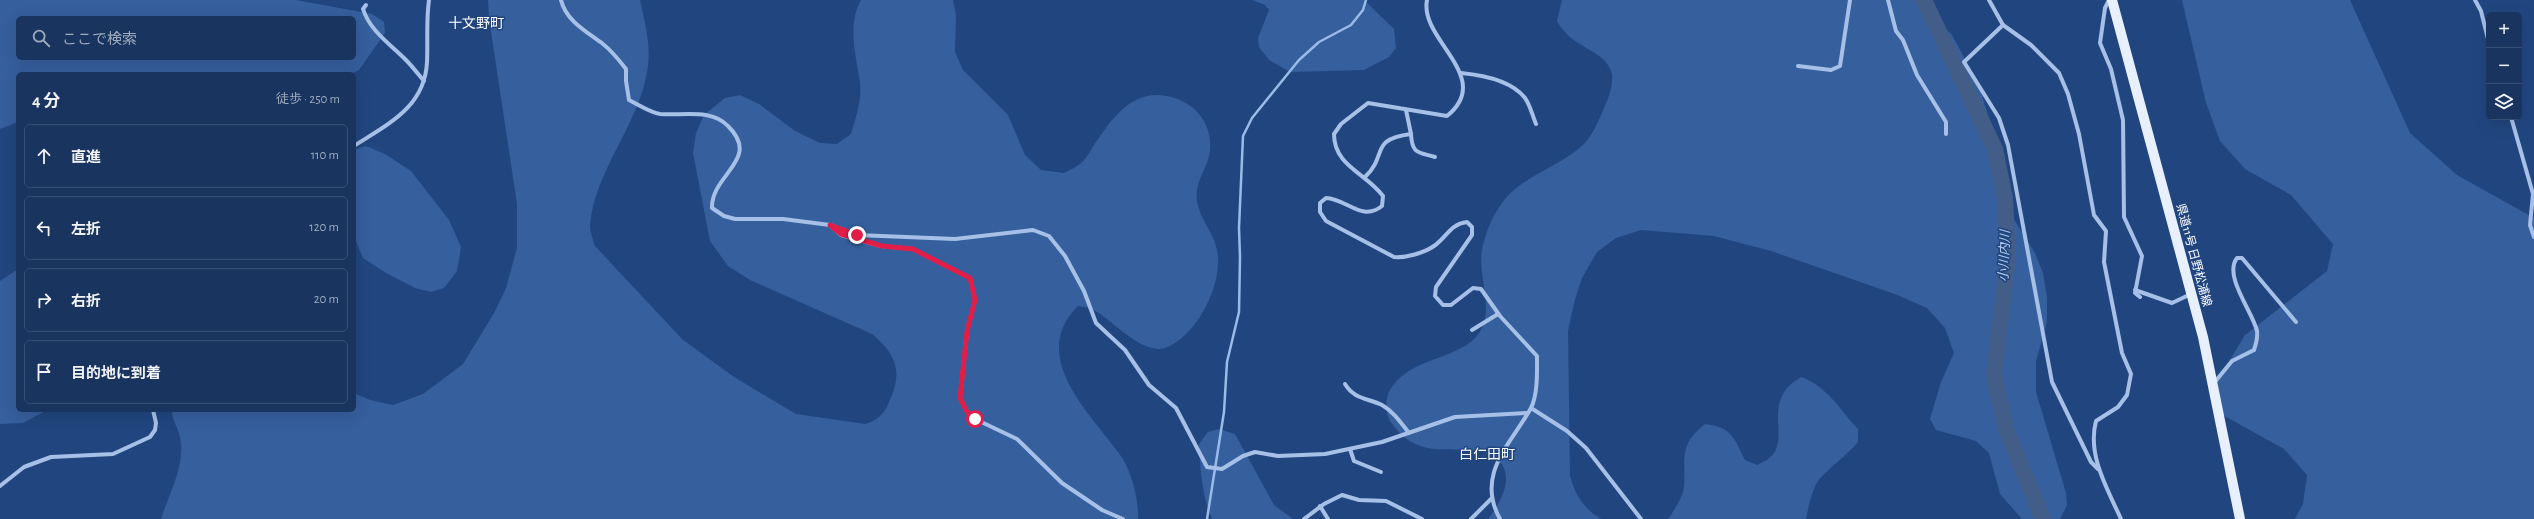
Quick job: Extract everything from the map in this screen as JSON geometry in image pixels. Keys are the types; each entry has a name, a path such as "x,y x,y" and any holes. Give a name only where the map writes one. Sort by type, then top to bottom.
{"main road":[{"name":"県道11号 日野松浦線","path":"2112,0 2191,293 2212,384 2240,519"}],"street":[{"path":"356,145 397,119 417,98 424,81 429,0"},
{"path":"561,0 568,14 577,24 616,55 626,69 626,81 630,100 659,114 712,116 727,124 738,137 741,147 739,156 712,199 712,208 724,216 734,219 783,220 830,225 857,235 955,239 1033,230 1049,236 1065,256 1084,291 1096,323 1125,350 1149,385 1176,408 1207,467 1222,469 1243,456 1255,452 1278,456 1325,454 1350,449 1409,433 1455,417 1526,413"},
{"path":"1427,0 1428,19 1461,72 1462,94 1456,108 1446,116 1368,103 1342,124 1334,134 1334,145 1337,155 1376,186 1383,196 1382,206 1376,211 1365,213 1336,198 1326,198 1320,203 1320,212 1326,221 1394,257 1404,258 1434,246 1452,227 1467,222 1472,227 1472,235 1436,287 1435,296 1443,306 1451,305 1473,288 1481,289 1498,314 1538,356 1536,384 1531,408 1526,413 1495,469 1491,482 1492,498 1500,519"},
{"path":"1798,66 1831,70 1840,66 1850,0"},
{"path":"1888,0 1896,31 1903,40 1917,75 1946,122 1946,134"},
{"path":"1989,0 2003,25 2031,45 2059,73 2068,94 2079,134 2094,215 2106,231 2104,262 2122,353 2131,374 2127,396 2118,407 2096,421 2092,435 2098,469 2121,519"},
{"path":"2109,0 2105,8 2100,43 2111,69 2123,120 2124,217 2142,256 2135,290 2135,293 2140,297"},
{"path":"2474,0 2481,11 2486,31"},
{"path":"366,5 363,9 365,17 379,35 406,60 424,81"},
{"path":"2003,25 1964,62 1999,118 2008,145 2052,382 2091,462 2098,469"},
{"path":"1461,72 1488,76 1515,91 1525,98 1536,124"},
{"path":"1406,110 1412,146 1416,151 1435,157"},
{"path":"2512,120 2533,194 2530,225 2534,238"},
{"path":"1365,178 1375,167 1380,147 1385,141 1411,134"},
{"path":"830,225 841,234 882,246 913,249 970,278 975,300 967,331 960,398 967,412 975,419 1017,439 1062,482 1102,510 1122,519"},
{"path":"2212,384 2232,361 2254,350 2257,340 2257,332 2236,283 2234,261 2237,258 2242,258 2296,322"},
{"path":"2135,290 2172,303 2191,293"},
{"path":"1472,330 1498,314"},
{"path":"1345,384 1350,392 1358,398 1383,406 1395,415 1409,433"},
{"path":"1531,408 1567,431 1586,448 1640,519"},
{"path":"0,486 24,467 51,457 113,454 150,437 155,430 156,423 153,412"},
{"path":"1350,449 1354,461 1381,472"},
{"path":"1304,519 1320,506 1342,495 1359,500 1386,501 1422,519"},
{"path":"1471,519 1492,498"},
{"path":"1320,506 1328,519"}],"shaded area":[{"path":"0,0 296,0 372,14 384,22 385,33 359,70 354,72 16,72 16,123 0,129"},
{"path":"488,0 640,0 646,27 649,54 647,72 635,111 600,185 594,205 590,225 595,246 682,339 734,377 796,414 865,424 880,416 887,406 896,382 895,365 892,357 887,349 872,334 750,280 728,266 710,241 693,153 696,133 704,115 725,98 740,95 759,104 795,131 820,143 837,144 851,134 857,115 860,89 853,30 854,19 861,0 953,0 956,15 955,52 963,70 1008,115 1025,155 1041,170 1064,173 1078,165 1085,158 1113,119 1129,104 1138,99 1160,95 1171,97 1190,106 1198,112 1204,120 1208,130 1210,151 1198,184 1198,206 1215,244 1218,263 1212,293 1206,307 1188,333 1177,342 1165,348 1156,349 1146,346 1127,335 1092,309 1078,306 1064,325 1059,344 1061,364 1068,383 1079,401 1127,466 1136,493 1138,519 161,519 176,479 181,458 180,437 172,412 356,412 356,394 370,400 393,405 423,394 463,364 494,313 506,288 517,248 517,204 489,18"},
{"path":"1252,0 1364,0 1394,29 1396,48 1389,57 1364,70 1290,72 1269,60 1259,47 1258,38 1269,10 1265,5"},
{"path":"1562,0 1918,0 1952,35 1978,83 1992,128 1993,168 2001,199 2035,253 2043,273 2047,298 2047,322 2036,361 2036,392 2066,493 2067,505 2060,519 2022,519 2000,494 1989,453 1976,441 1936,430 1930,419 1941,382 1954,353 1945,328 1927,308 1895,294 1771,251 1714,236 1641,230 1616,238 1597,252 1582,278 1574,303 1568,331 1570,476 1581,501 1589,510 1601,519 1488,519 1502,497 1506,481 1503,466 1493,455 1474,450 1435,449 1423,447 1412,442 1401,434 1390,421 1386,410 1386,401 1390,390 1407,372 1463,347 1473,340 1481,331 1485,320 1486,309 1481,261 1482,250 1489,227 1500,206 1518,187 1563,160 1584,144 1594,130 1608,99 1611,90 1612,73 1604,60 1567,35 1562,29 1557,21"},
{"path":"2182,0 2350,0 2410,133 2457,175 2534,218 2534,519 2295,519 2303,504 2307,475 2284,449 2221,414 2214,397 2218,380 2245,335 2327,271 2333,244 2291,195 2245,169 2220,141 2206,103"},
{"path":"366,146 385,154 411,171 449,220 461,247 457,271 444,288 431,292 415,288 386,273 363,258 356,242 356,149"},
{"path":"16,271 16,412 43,412 23,423 0,424 0,281"},
{"path":"1801,377 1810,381 1826,392 1858,429 1858,442 1822,476 1816,485 1811,496 1806,519 1667,519 1670,517 1683,492 1685,453 1687,446 1696,432 1705,424 1727,431 1735,440 1745,460 1757,465 1770,457 1777,448 1780,400 1787,388"},
{"path":"1219,429 1235,434 1274,505 1293,519 1212,519 1204,491 1199,444 1208,432"}],"waterway":[{"path":"1207,519 1224,412 1227,362 1239,312 1239,228 1243,136 1252,118 1299,60 1319,42 1351,25 1363,10 1366,0"},
{"name":"小川内川","path":"1924,0 1995,149 2005,198 2007,267 1994,375 2006,429 2043,519"}],"district":[{"name":"十文野町","path":"476,24"},
{"name":"白仁田町","path":"1487,455"}],"route":[{"path":"857,235 830,225 841,234 882,246 913,249 970,278 975,300 967,331 960,398 967,412 975,419"}]}
